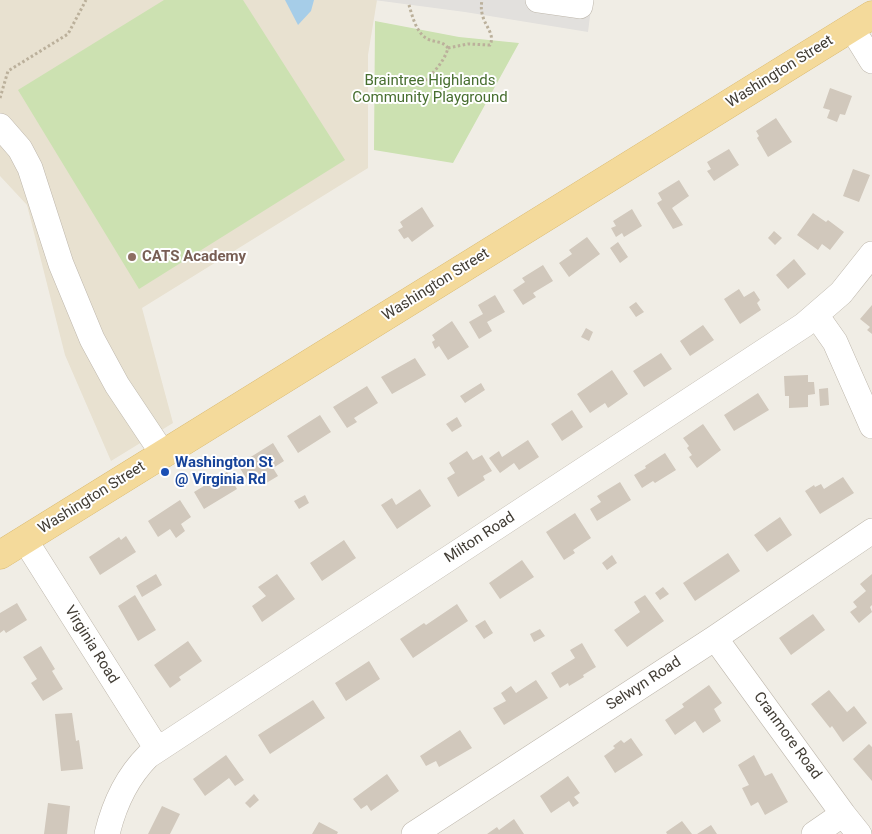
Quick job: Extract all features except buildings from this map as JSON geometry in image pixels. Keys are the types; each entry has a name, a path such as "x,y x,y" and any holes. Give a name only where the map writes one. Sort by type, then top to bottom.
{"main road":[{"name":"Washington Street","path":"0,556 861,21"}],"street":[{"path":"538,0 580,6 581,0"},
{"path":"861,21 872,61"},
{"path":"0,126 20,149 30,168 61,264 92,339 117,384 163,454"},
{"name":"Milton Road","path":"107,834 116,805 128,782 142,762 157,749 797,330 840,293 872,254"},
{"path":"816,315 835,342 872,426"},
{"name":"Selwyn Road","path":"414,834 715,638 872,532"},
{"name":"Virginia Road","path":"25,540 157,749"},
{"name":"Cranmore Road","path":"715,638 859,834"},
{"path":"814,834 843,814"}],"path":[{"path":"0,98 8,71 68,34 86,0"},
{"path":"448,48 468,44 490,45 492,37 482,16 482,0"},
{"path":"409,5 421,34 425,38 446,45 448,48"},
{"path":"418,86 434,72 447,53 448,48"}],"shaded area":[{"name":"CATS Academy","path":"0,0 377,0 368,55 368,168 142,308 173,423 111,461 65,355 27,205 0,176"},
{"path":"374,0 592,0 588,32 465,12"}],"green space":[{"path":"164,0 243,0 345,160 139,289 18,90"},
{"name":"Braintree Highlands Community Playground","path":"375,21 459,37 519,43 453,163 374,150"}],"water":[{"path":"285,0 314,0 311,11 298,25"}],"place":[{"name":"CATS Academy","path":"132,257"},
{"name":"Washington St @ Virginia Rd","path":"165,472"}]}
